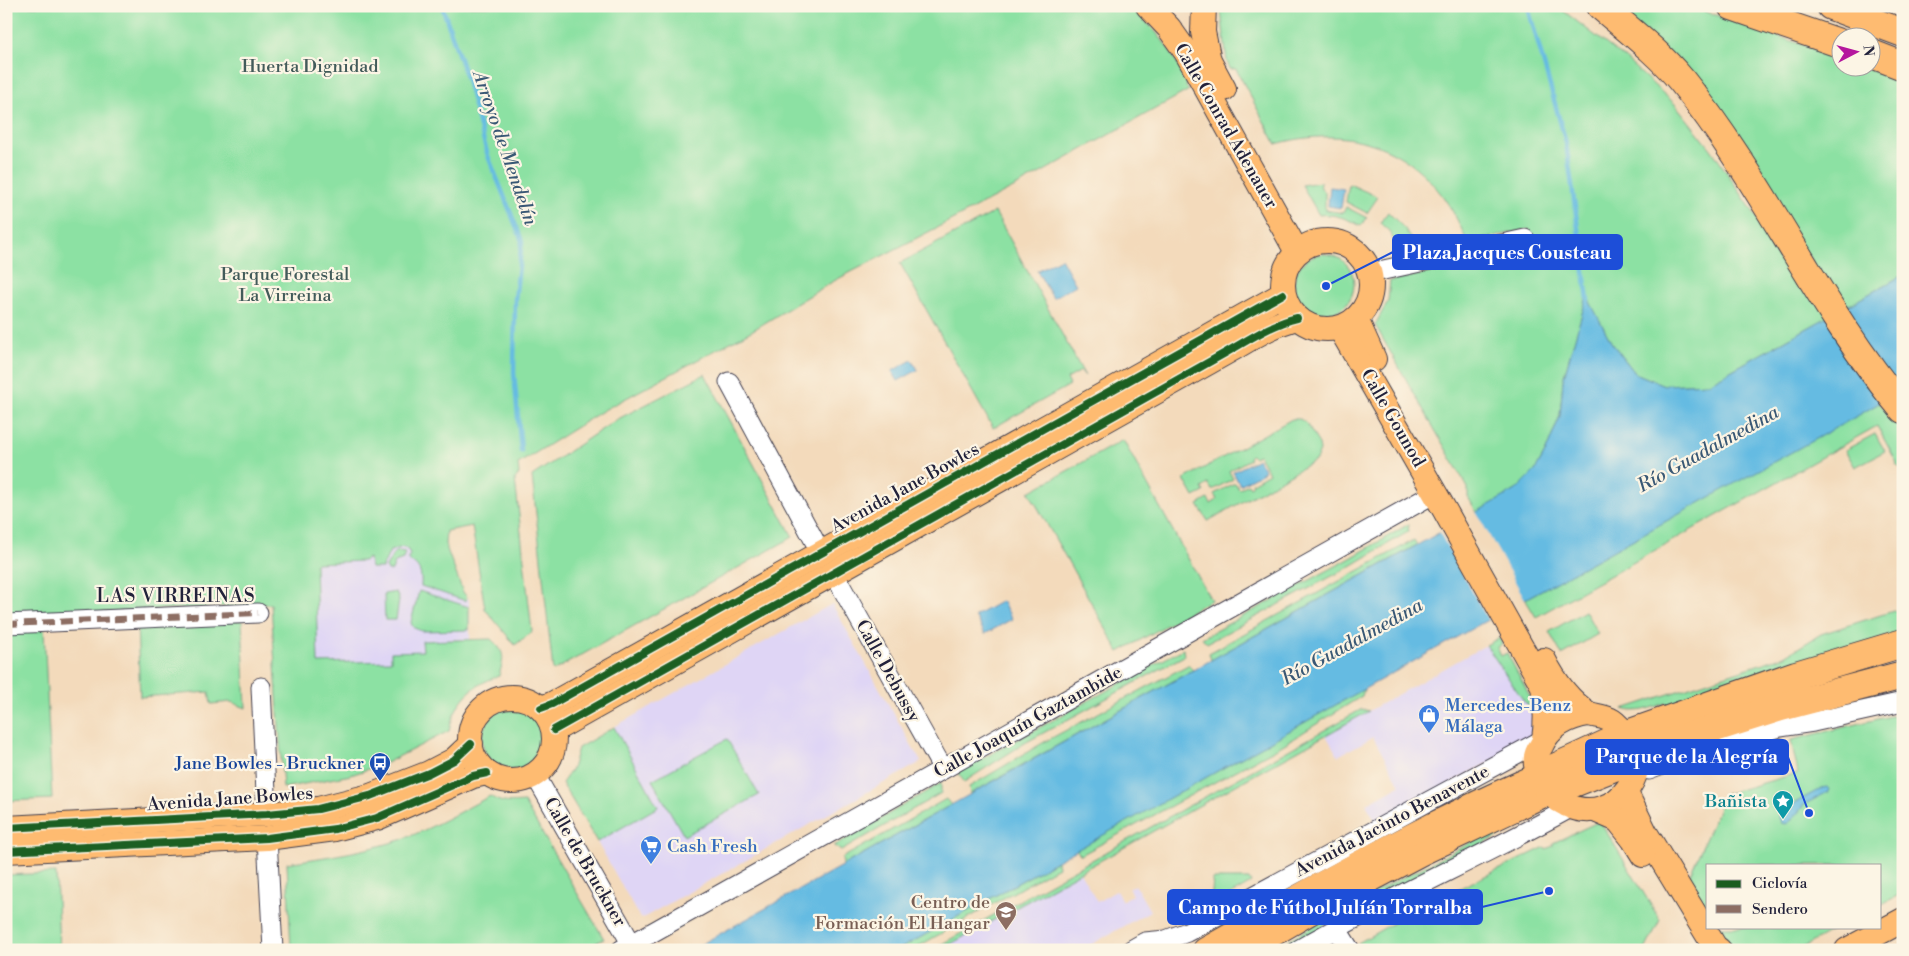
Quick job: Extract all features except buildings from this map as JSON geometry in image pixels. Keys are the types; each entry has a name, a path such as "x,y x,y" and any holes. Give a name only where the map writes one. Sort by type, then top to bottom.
{"highway":[{"path":"1601,6 1636,36 1681,80 1757,188 1805,268 1856,346 1903,409"},
{"path":"1732,6 1832,41"},
{"path":"1831,6 1903,33"},
{"path":"1882,58 1903,66"},
{"name":"Avenida Jacinto Benavente","path":"1544,784 1796,675 1903,643"},
{"name":"Avenida Jacinto Benavente","path":"1633,746 1674,741 1772,710 1903,675"}],"main road":[{"name":"Calle Conrad Adenauer","path":"1148,6 1169,28 1186,52 1303,248"},
{"name":"Calle Conrad Adenauer","path":"1204,6 1203,32 1209,60 1303,248"},
{"path":"1332,241 1357,252 1370,273 1371,293 1366,307 1348,324 1320,330 1307,325 1297,318 1288,306 1283,294 1283,276 1288,264 1303,248 1332,241"},
{"name":"Avenida Jane Bowles","path":"554,730 827,562 1283,294"},
{"name":"Avenida Jane Bowles","path":"541,708 827,562 1268,329 1297,318"},
{"name":"Calle Gounod","path":"1348,324 1368,348 1445,502 1518,627"},
{"path":"1518,627 1555,682 1575,705 1589,714 1610,719 1633,746 1634,780 1626,792 1606,807 1584,809"},
{"path":"1518,627 1543,686 1547,724 1544,739 1536,757 1544,784 1584,809 1618,820 1633,839 1698,950"},
{"path":"518,696 533,702 550,718 554,730 554,743 550,757 535,775 522,780 509,781 487,773 478,763 471,744 473,723 485,706 497,699 518,696"},
{"name":"Avenida Jacinto Benavente","path":"1544,739 1564,721 1575,716 1589,714"},
{"name":"Avenida Jane Bowles","path":"6,828 267,814 318,808 370,796 444,766 454,760 471,744"},
{"path":"6,851 267,838 334,829 377,818 473,776 487,773"},
{"name":"Avenida Jacinto Benavente","path":"1204,950 1314,887 1413,834 1544,784"},
{"name":"Avenida Jacinto Benavente","path":"1246,950 1325,904 1422,853 1544,784"},
{"path":"1626,792 1645,832 1715,947 1719,950"},
{"path":"1847,950 1903,920"}],"street":[{"path":"1370,273 1524,239"},
{"name":"Calle Debussy","path":"729,382 943,769"},
{"name":"Calle Joaquín Gaztambide","path":"630,948 943,769 1445,502"},
{"path":"6,624 258,613"},
{"path":"261,687 267,814"},
{"path":"1633,746 1649,770 1698,752 1780,727 1813,722 1903,702"},
{"name":"Avenida Jacinto Benavente","path":"1131,950 1145,942 1166,940 1187,932 1544,739"},
{"name":"Calle de Bruckner","path":"535,775 630,948"},
{"path":"1298,950 1336,928 1448,870 1533,829 1584,809"},
{"path":"267,838 273,950"},
{"path":"1336,928 1350,950"}],"shaded area":[{"path":"446,531 445,544 448,554 463,593 469,600 470,639 422,641 423,652 391,652 392,661 318,663 315,563 363,561"},
{"path":"832,604 921,762 641,919 597,842 658,807 614,727"},
{"name":"Mercedes-Benz Málaga","path":"1486,645 1536,719 1530,740 1377,823 1366,804 1400,785 1373,737 1338,756 1326,735"},
{"path":"1080,872 1097,902 1116,891 1122,901 1132,895 1129,889 1135,885 1150,911 1085,948 1085,950 940,950"}],"green space":[{"name":"Parque Forestal La Virreina","path":"6,6 1127,6 1147,23 1162,40 1188,82 1186,87 1189,90 1019,185 832,282 753,330 604,410 518,464 519,474 515,479 532,632 515,645 485,609 472,526 446,531 445,544 463,592 467,597 466,601 421,586 419,571 408,560 410,554 403,547 390,551 382,568 371,568 369,558 363,561 315,563 318,663 391,661 391,652 423,651 422,641 491,639 499,648 503,660 499,676 480,685 465,696 456,711 449,731 386,763 351,775 283,788 271,604 6,617"},
{"path":"1222,6 1557,6 1623,57 1675,104 1711,149 1795,274 1813,262 1621,6 1689,6 1832,55 1832,78 1882,78 1882,73 1903,81 1903,275 1709,383 1664,385 1635,373 1611,342 1587,297 1563,380 1560,416 1546,451 1535,471 1516,490 1477,513 1468,497 1468,488 1375,325 1388,301 1390,281 1534,251 1529,229 1467,242 1453,212 1436,187 1415,167 1392,152 1366,142 1338,137 1308,138 1276,144 1236,69 1230,69 1227,62"},
{"path":"1320,182 1321,188 1325,192 1325,210 1343,213 1346,207 1367,218 1361,226 1341,217 1319,215 1302,185"},
{"path":"1349,184 1378,197 1367,213 1346,202"},
{"path":"995,212 1085,376 1081,371 1067,379 1070,385 993,428 900,263"},
{"path":"1388,212 1405,229 1416,249 1401,253 1389,231 1380,223"},
{"path":"1318,254 1330,254 1341,259 1349,267 1354,278 1352,296 1341,309 1330,314 1318,314 1307,309 1299,301 1294,290 1294,278 1299,267 1307,259"},
{"path":"705,374 793,537 553,671 532,476 616,420"},
{"path":"1879,403 1903,428 1903,470 1896,465 1897,463 1877,426 1536,617 1525,599"},
{"path":"1292,419 1300,419 1306,423 1319,444 1320,451 1316,460 1208,521 1198,505 1208,499 1211,504 1217,500 1214,494 1235,483 1239,489 1248,484 1250,487 1253,485 1252,483 1269,473 1259,455 1253,457 1251,455 1250,459 1229,471 1233,479 1212,490 1208,484 1202,488 1204,492 1194,497 1184,479"},
{"path":"1875,434 1885,451 1855,467 1845,450"},
{"path":"1123,440 1211,600 1119,652 1029,492"},
{"path":"1409,524 1408,532 1351,566 1207,643 1202,638 1349,559"},
{"path":"1414,540 1417,545 1211,660 1209,653"},
{"path":"398,551 405,552 403,559 395,562 392,571 388,571 386,567 394,553"},
{"path":"419,591 469,607 469,630 422,631 412,626 411,622"},
{"path":"396,592 399,600 396,620 385,620 384,594"},
{"path":"1903,608 1903,632 1668,708 1666,703 1639,711 1623,709 1785,656 1821,634"},
{"path":"1585,611 1598,634 1562,655 1549,632"},
{"path":"242,620 246,708 231,702 211,704 209,692 140,697 137,625"},
{"path":"44,629 52,799 6,801 6,630"},
{"path":"1499,638 1502,644 1497,647 1501,656 1507,653 1532,700 1536,719 1486,645"},
{"path":"1183,649 1184,656 1025,743 964,782 958,772"},
{"path":"1188,665 1193,670 970,794 969,787 1046,741"},
{"path":"1364,689 1362,696 1281,746 1081,855 1076,850"},
{"path":"513,708 525,710 535,717 542,727 544,739 542,751 535,761 525,768 513,770 501,768 491,761 484,751 482,739 484,727 491,717 501,710"},
{"path":"1362,709 1369,711 940,950 931,950"},
{"path":"1903,713 1903,893 1882,904 1882,864 1706,864 1706,912 1688,879 1725,794 1798,773 1791,740"},
{"path":"614,727 658,807 597,842 562,783 572,769 578,748"},
{"path":"727,739 759,795 684,836 652,780"},
{"path":"941,783 941,793 841,851 834,846"},
{"path":"490,796 502,802 524,802 604,939 582,950 291,950 287,863 358,851 400,840 412,836"},
{"path":"946,799 951,805 843,865 842,858"},
{"path":"1520,817 1523,824 1328,922 1317,933 1311,933 1283,947 1270,950 1361,899"},
{"path":"1600,821 1660,920 1645,950 1362,950 1358,943 1423,906 1545,847 1546,849 1553,846 1553,843"},
{"path":"1057,861 1058,867 912,950 898,950"},
{"path":"56,873 59,950 6,950 6,875"},
{"path":"1213,879 1249,879 1251,883 1211,906"},
{"path":"1715,928 1837,928 1798,950 1740,950 1727,942"}],"water":[{"path":"1330,187 1344,189 1341,208 1328,206"},
{"path":"1061,258 1076,285 1053,298 1037,271"},
{"name":"Río Guadalmedina","path":"1903,275 1903,389 1859,415 1525,599 898,950 691,950 1516,490 1535,471 1546,451 1560,416 1563,380 1587,296 1611,342 1635,373 1664,385 1709,383"},
{"path":"912,360 918,370 898,381 892,371"},
{"path":"1258,459 1265,471 1240,485 1233,472"},
{"path":"1002,601 1012,619 985,634 975,616"},
{"path":"1827,787 1829,789 1828,792 1805,804 1792,820 1786,824 1781,823 1780,811"},
{"path":"146,943 147,946 152,946 152,943 156,943 157,950 127,950 127,944"}],"pier":[{"path":"1475,510 1526,601 1489,622 1438,530"}],"waterway":[{"name":"Arroyo de Mendelín","path":"442,6 467,80 488,156 522,241 515,299 514,373 521,451"},
{"path":"1529,11 1566,143 1588,300"}],"marked path":[{"path":"6,624 258,613"}],"cycle path":[{"path":"541,708 552,704 1283,294"},
{"path":"554,730 1253,337 1279,324 1297,318"},
{"path":"6,828 267,814 318,809 370,796 429,773 454,760 471,744"},
{"path":"6,851 267,838 335,829 377,818 473,776 487,773"}],"place":[{"name":"Plaza Jacques Cousteau","path":"1326,286"},
{"name":"Mercedes-Benz Málaga","path":"1429,734"},
{"name":"Jane Bowles - Bruckner","path":"380,782"},
{"name":"Parque de la Alegría","path":"1809,813"},
{"name":"Bañista","path":"1783,820"},
{"name":"Cash Fresh","path":"651,865"},
{"name":"Campo de Fútbol Julíán Torralba","path":"1549,891"},
{"name":"Centro de Formación El Hangar","path":"1006,931"}],"district":[{"name":"LAS VIRREINAS","path":"176,596"}],"park label":[{"name":"Huerta Dignidad","path":"310,66"}]}
